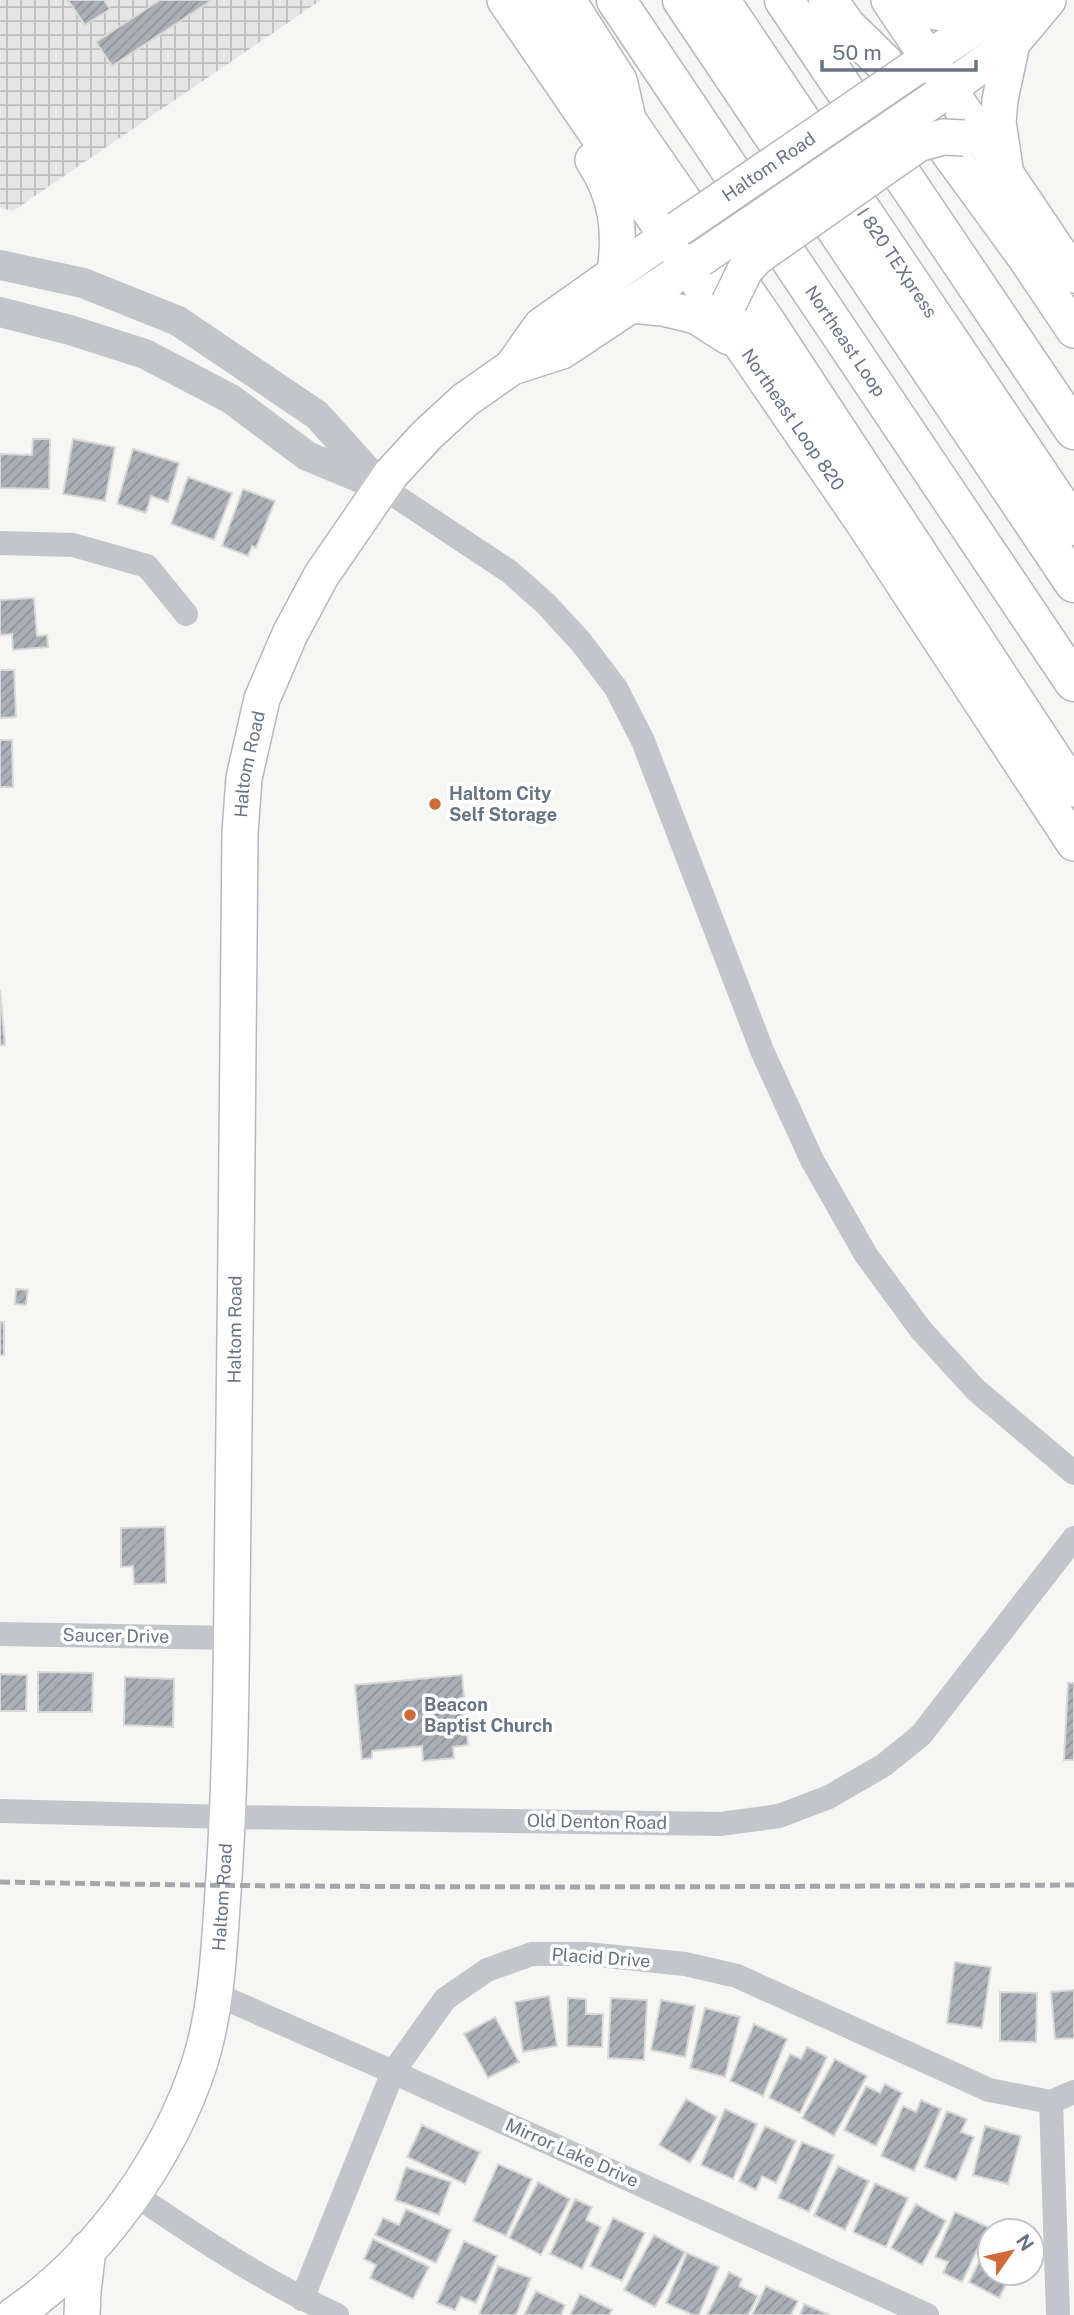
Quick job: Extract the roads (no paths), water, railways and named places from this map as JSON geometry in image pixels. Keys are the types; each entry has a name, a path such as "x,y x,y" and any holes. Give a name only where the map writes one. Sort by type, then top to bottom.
{"highway":[{"path":"566,0 618,82 626,117"},
{"name":"Northeast Loop","path":"616,0 1074,682"},
{"name":"I 820 TEXpress","path":"682,0 1074,583"},
{"name":"I 820 TEXpress","path":"720,0 1074,526"},
{"path":"783,0 1074,430"},
{"path":"828,0 846,26 909,63"}],"main road":[{"path":"486,0 599,169 614,198 618,248 615,273"},
{"name":"Northeast Loop 820","path":"505,0 694,264 737,342 865,525 1074,843"},
{"path":"540,0 626,117 767,321 1074,789"},
{"path":"848,0 942,94 1074,275"},
{"path":"889,0 909,63 1025,257 1074,330"},
{"path":"905,0 939,12 994,14"},
{"name":"Haltom Road","path":"512,368 541,326 909,63 994,14 1048,0"},
{"name":"Haltom Road","path":"34,2310 134,2194 183,2108 200,2060 215,1994 228,1817 232,1638 240,833 244,778 262,699 290,634 321,576 382,486 427,435 465,400 512,368 562,351 942,94 1012,43 1048,0"},
{"path":"987,154 1000,146 1000,100 1012,43"},
{"path":"737,342 729,303 745,270 757,257 918,144 943,136 987,154"},
{"path":"631,305 663,308 696,316 737,342"},
{"path":"82,2315 89,2249"}],"street":[{"path":"0,265 83,282 178,321 317,415 382,486"},
{"path":"0,312 70,330 145,354 232,399 307,456 382,486 510,572 546,604 581,642 616,688 643,741 764,1053 812,1160 866,1255 921,1331 976,1391 1074,1472"},
{"path":"0,543 73,545 148,566 186,614"},
{"name":"Old Denton Road","path":"0,1811 720,1824 779,1816 829,1797 884,1765 920,1735 1074,1538"},
{"name":"Saucer Drive","path":"0,1634 232,1638"},
{"name":"Placid Drive","path":"302,2299 393,2072 445,1998 487,1970 532,1954 587,1954 685,1964 737,1976 989,2090 1051,2102"},
{"name":"Mirror Lake Drive","path":"215,1994 927,2315"},
{"path":"1058,2315 1051,2102 1074,2092"},
{"path":"134,2194 219,2252 302,2299 337,2315"}],"railway":[{"path":"0,1882 403,1887 1074,1885"}],"place":[{"name":"Haltom City Self Storage","path":"435,804"},
{"name":"Beacon Baptist Church","path":"410,1715"}]}
